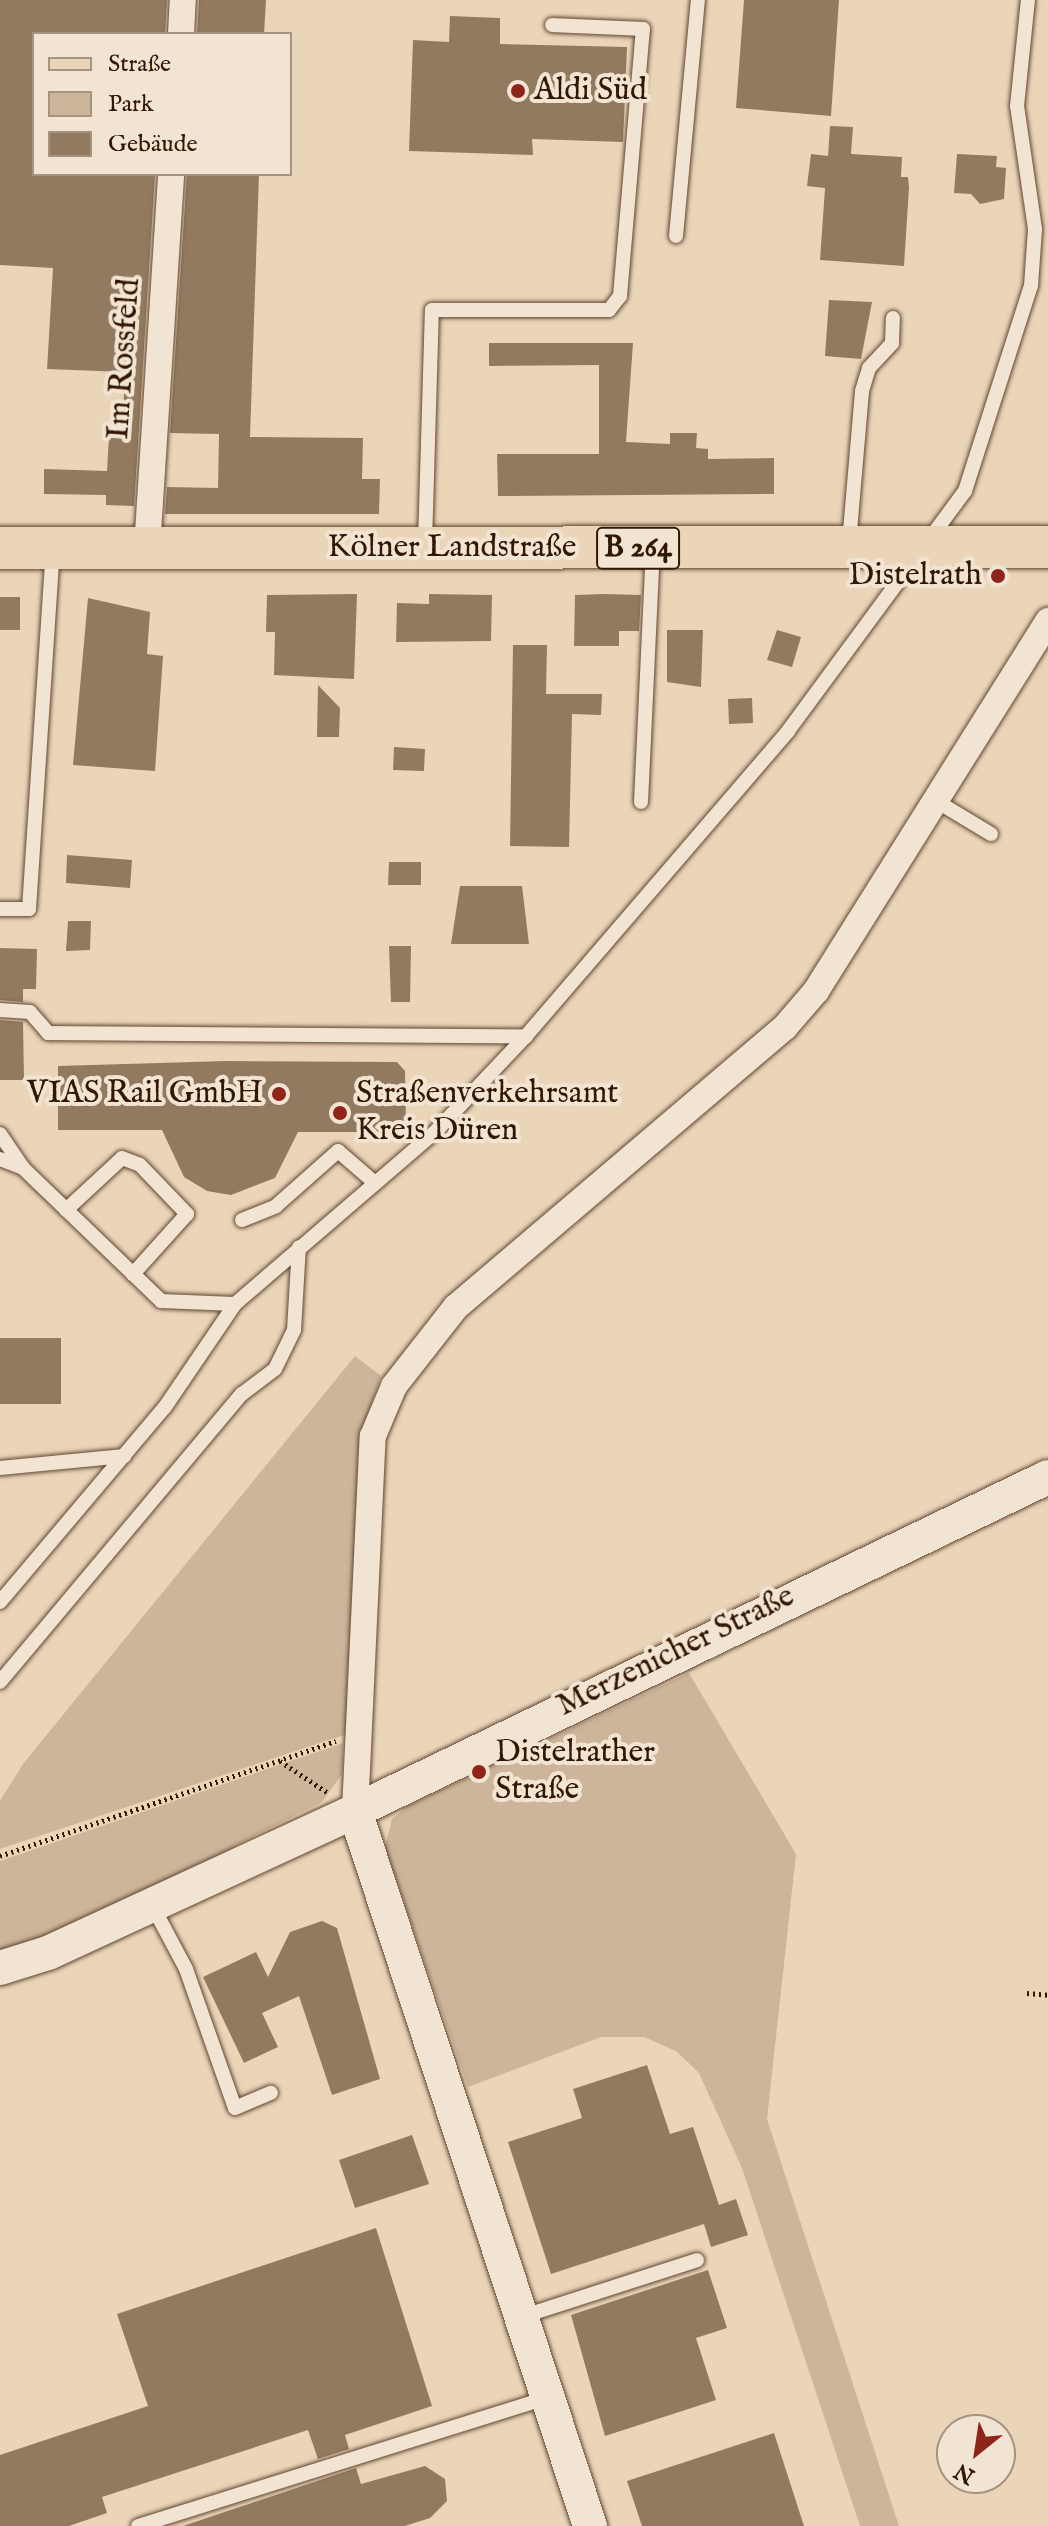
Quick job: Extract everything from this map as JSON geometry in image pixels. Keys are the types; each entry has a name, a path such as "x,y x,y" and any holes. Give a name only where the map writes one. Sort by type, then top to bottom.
{"main road":[{"name":"Kölner Landstraße","path":"0,548 1048,547"}],"street":[{"path":"181,32 183,0"},
{"name":"Im Rossfeld","path":"147,548 171,176"},
{"path":"590,2526 355,1811 363,1731 373,1436 394,1386 456,1307 785,1027 816,991 1047,625"},
{"name":"Merzenicher Straße","path":"0,1968 152,1904 355,1811 1048,1477"}],"lane":[{"path":"676,236 698,0"},
{"path":"0,1602 124,1456 235,1304 437,1130 526,1036 788,731 965,491 1031,286 1035,229 1017,106 1028,0"},
{"path":"425,548 432,310 609,310 620,296 643,29 552,25"},
{"path":"848,548 862,391 869,368 892,343 893,318"},
{"path":"641,802 653,548"},
{"path":"0,909 29,909 53,549"},
{"path":"938,802 991,834"},
{"path":"0,1010 30,1012 48,1033 526,1036"},
{"path":"0,1134 23,1168 161,1301 235,1304"},
{"path":"242,1220 276,1206 338,1151 375,1183"},
{"path":"66,1210 122,1158 140,1165 187,1214 133,1274"},
{"path":"0,1159 23,1168"},
{"path":"0,1682 242,1394 275,1369 294,1330 299,1247"},
{"path":"0,1468 124,1456"},
{"path":"152,1904 186,1969 235,2108 271,2093"},
{"path":"521,2317 697,2260"},
{"path":"138,2526 547,2398"}],"path":[{"path":"0,1856 363,1731"},
{"path":"279,1760 355,1811"},
{"path":"1027,1993 1048,1995"}],"green space":[{"path":"355,1356 381,1376 364,1426 355,1521 350,1733 0,1849 0,1801 23,1764"},
{"path":"689,1673 796,1854 767,2119 899,2526 860,2526 742,2168 699,2073 676,2051 644,2037 601,2037 468,2087 385,1847 392,1819 406,1807"},
{"path":"343,1743 342,1774 322,1802 234,1846 240,1851 0,1956 0,1861"}],"building":[{"path":"0,0 167,0 165,32 32,32 32,176 155,176 134,506 106,505 106,495 44,494 44,469 107,471 109,436 122,436 125,372 47,369 53,268 0,265"},
{"path":"199,0 266,0 264,32 197,32"},
{"path":"744,0 839,0 831,116 736,108"},
{"name":"Aldi Süd","path":"450,16 500,18 500,44 627,47 623,142 532,139 533,155 409,151 413,40 449,42"},
{"path":"830,126 853,127 851,154 902,157 901,177 908,177 909,188 904,266 820,260 825,188 807,186 811,154 828,156"},
{"path":"957,154 997,156 996,167 1006,168 1004,199 980,204 971,194 954,193"},
{"path":"187,176 259,176 250,437 363,438 362,479 380,479 379,514 165,514 167,487 218,488 219,434 170,433"},
{"path":"829,300 872,302 861,359 825,356"},
{"path":"489,343 633,343 626,442 670,444 670,433 697,433 696,448 708,449 708,459 774,458 774,494 498,496 497,454 599,454 599,365 489,366"},
{"path":"357,594 354,679 274,675 275,632 266,632 267,595"},
{"path":"429,594 492,595 491,641 396,642 397,603 429,604"},
{"path":"575,595 641,595 639,631 619,631 619,646 574,646"},
{"path":"0,597 20,597 20,630 0,630"},
{"path":"88,598 150,612 147,654 163,656 155,771 73,765"},
{"path":"667,630 703,630 701,687 667,682"},
{"path":"777,630 801,637 792,667 767,660"},
{"path":"513,645 547,645 546,694 602,694 601,715 572,714 569,847 510,846"},
{"path":"318,685 340,708 339,737 317,737"},
{"path":"752,698 753,723 729,724 728,699"},
{"path":"394,747 425,749 424,771 393,770"},
{"path":"67,855 132,860 130,888 66,883"},
{"path":"389,862 421,862 421,885 388,885"},
{"path":"460,886 522,886 529,944 451,944"},
{"path":"68,921 91,921 90,950 66,951"},
{"path":"389,946 411,946 410,1002 391,1002"},
{"path":"0,948 37,949 36,989 23,989 23,1002 0,1000"},
{"path":"0,1020 23,1022 24,1080 0,1080"},
{"path":"226,1061 397,1062 405,1071 406,1124 397,1132 298,1132 275,1178 231,1195 207,1191 184,1177 162,1130 58,1130 58,1066"},
{"path":"0,1338 61,1338 61,1404 0,1404"},
{"path":"322,1921 337,1928 380,2079 332,2095 299,1996 262,2013 278,2047 244,2063 203,1977 256,1952 268,1977 290,1932"},
{"path":"647,2065 670,2134 693,2127 719,2205 736,2199 748,2235 711,2247 704,2224 551,2274 508,2142 582,2118 573,2089"},
{"path":"412,2135 429,2184 355,2208 339,2160"},
{"path":"376,2228 432,2406 345,2435 349,2449 318,2459 308,2430 102,2497 107,2513 69,2526 0,2526 0,2455 148,2406 117,2314"},
{"path":"708,2270 727,2328 696,2338 716,2400 605,2436 571,2315"},
{"path":"774,2433 804,2526 642,2526 627,2481"},
{"path":"425,2466 445,2479 447,2501 430,2518 405,2526 183,2526 356,2468 361,2484"}],"place":[{"name":"Aldi Süd","path":"518,91"},
{"name":"Distelrath","path":"998,576"},
{"name":"VIAS Rail GmbH","path":"279,1094"},
{"name":"Straßenverkehrsamt Kreis Düren","path":"340,1113"},
{"name":"Distelrather Straße","path":"479,1772"}]}
